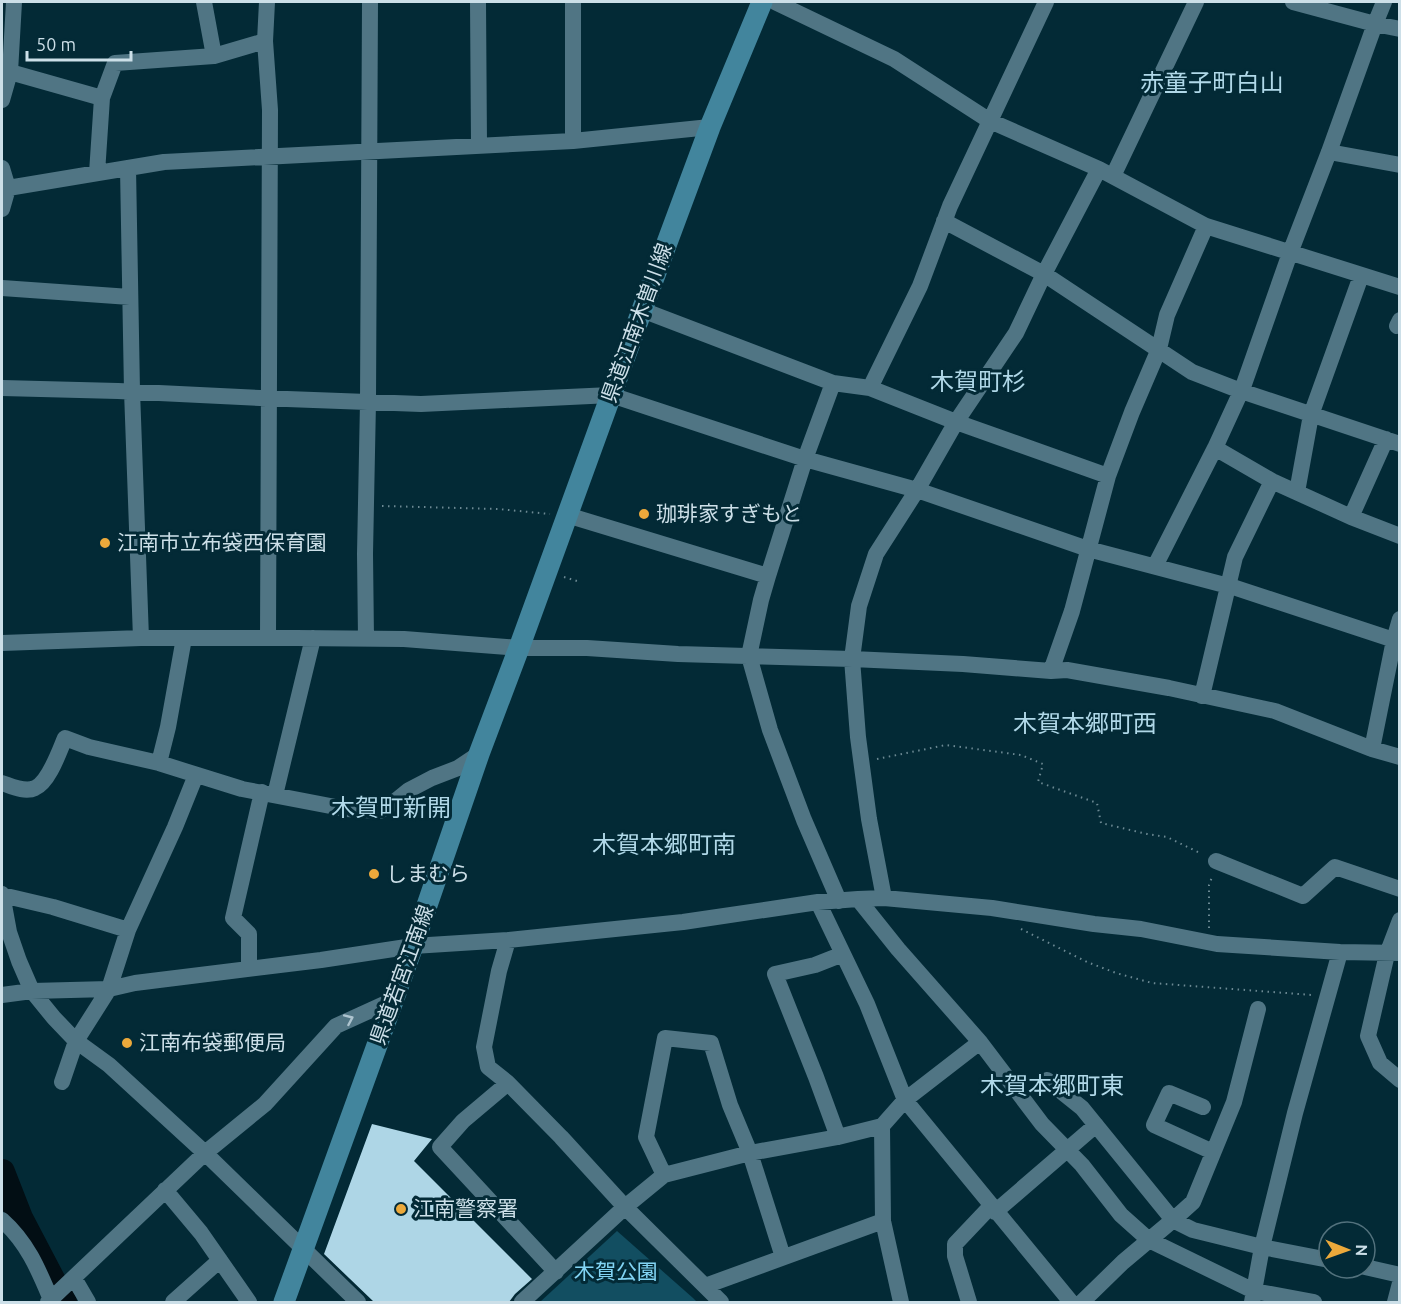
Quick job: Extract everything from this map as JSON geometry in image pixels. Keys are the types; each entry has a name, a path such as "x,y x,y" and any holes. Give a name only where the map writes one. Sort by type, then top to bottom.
{"main road":[{"name":"県道江南木曽川線","path":"519,648 710,127 762,2"},
{"name":"県道若宮江南線","path":"284,1302 519,648"}],"street":[{"path":"2,100 10,72 14,2"},
{"path":"204,2 214,56"},
{"path":"267,2 265,40 270,110 268,638"},
{"path":"366,639 370,2"},
{"path":"478,2 478,145"},
{"path":"573,2 573,141"},
{"path":"775,2 894,59 990,121 1106,173 1206,226 1400,287"},
{"path":"870,388 920,286 950,206 1046,2"},
{"path":"884,898 861,762 852,658 860,606 876,554 917,490 956,422 1016,333 1044,274 1106,173 1196,2"},
{"path":"1293,2 1400,29"},
{"path":"1155,567 1241,391 1384,2"},
{"path":"97,173 102,98 115,63 214,56 265,40"},
{"path":"10,72 102,98"},
{"path":"5,187 164,162 573,141 710,127"},
{"path":"1329,152 1400,165"},
{"path":"2,168 5,187 2,209"},
{"path":"128,168 129,297 141,638"},
{"path":"944,221 1044,274 1192,372 1241,391 1393,441 1351,517"},
{"path":"1051,671 1072,611 1108,476 1159,349 1167,315 1206,226"},
{"path":"1297,492 1311,415 1361,276"},
{"path":"2,288 129,297"},
{"path":"642,310 833,383 870,388 956,422 1108,476"},
{"path":"833,383 805,459 768,576 749,656 770,730 804,820 839,901"},
{"path":"2,388 132,391 421,404 611,395 805,459 917,490 1088,549 1228,586 1394,640"},
{"path":"1215,448 1272,481 1351,517 1400,536"},
{"path":"1202,696 1235,557 1272,481"},
{"path":"567,515 768,576"},
{"path":"1372,748 1400,619"},
{"path":"2,643 141,638 404,639 519,648 587,648 678,654 852,658 1051,671 1067,670 1275,711 1400,757"},
{"path":"159,763 184,638"},
{"path":"249,968 249,934 233,918 312,638"},
{"path":"2,783 23,789 34,789 46,779 65,738 89,747 159,763 242,789 346,808 380,811 409,790 458,768 479,754"},
{"path":"62,1082 76,1041 109,989 128,930 196,775"},
{"path":"1216,861 1303,896 1335,867 1400,889"},
{"path":"128,930 53,907 2,895 9,932 19,961 32,991 54,1018 76,1041 109,1065 206,1153 358,1302"},
{"path":"2,995 32,991 109,989 135,982 321,960 413,946 508,940 683,922 818,902 884,898 992,908 1141,929 1209,943 1393,954"},
{"path":"858,899 898,949 980,1042 1042,1124 1082,1165 1121,1215 1149,1240 1253,1297 1314,1302"},
{"path":"818,902 867,1004 905,1100 1071,1302"},
{"path":"1400,920 1393,954 1368,1036 1380,1063 1400,1080"},
{"path":"508,940 499,971 484,1047 488,1067 561,1137 626,1207 721,1302"},
{"path":"1253,1297 1262,1247 1340,951"},
{"path":"838,1137 775,974 815,965 843,954"},
{"path":"2,1220 14,1230 32,1257 51,1301 165,1190 265,1104 336,1026 393,1000"},
{"path":"1082,1302 1193,1202 1234,1102 1258,1009"},
{"path":"664,1175 646,1137 665,1038 711,1043 730,1105 750,1153 783,1257"},
{"path":"522,1302 664,1175 750,1153 838,1137 882,1125 905,1100 980,1042"},
{"path":"1047,1080 1082,1107 1173,1220 1193,1230 1317,1258"},
{"path":"507,1083 463,1121 440,1147 556,1272"},
{"path":"1203,1107 1169,1093 1154,1125 1213,1152"},
{"path":"882,1125 883,1221 901,1302"},
{"path":"969,1302 955,1256 955,1244 993,1209 1096,1125"},
{"path":"165,1190 201,1233 249,1302"},
{"path":"705,1286 883,1221"},
{"path":"173,1302 220,1260"},
{"path":"1377,1270 1400,1275"},
{"path":"70,1282 88,1302"},
{"path":"1395,1302 1400,1283"}],"path":[{"path":"366,506 498,509 567,515"},
{"path":"861,762 946,745 1021,755 1043,764 1038,782 1096,803 1101,823 1167,837 1216,861 1209,885 1209,943"},
{"path":"1015,926 1087,962 1152,983 1328,996"}],"green space":[{"name":"木賀公園","path":"617,1231 693,1298 697,1302 540,1302"}],"building":[{"name":"江南警察署","path":"372,1124 432,1139 414,1161 532,1279 509,1302 374,1302 324,1254"}],"waterway":[{"path":"2,1172 20,1218 64,1302"}],"place":[{"name":"珈琲家すぎもと","path":"644,514"},
{"name":"江南市立布袋西保育園","path":"105,543"},
{"name":"しまむら","path":"374,874"},
{"name":"江南布袋郵便局","path":"127,1043"},
{"name":"江南警察署","path":"401,1209"}],"district":[{"name":"赤童子町白山","path":"1212,83"},
{"name":"木賀町杉","path":"978,382"},
{"name":"木賀本郷町西","path":"1085,724"},
{"name":"木賀町新開","path":"391,808"},
{"name":"木賀本郷町南","path":"664,845"},
{"name":"木賀本郷町東","path":"1052,1086"}]}
